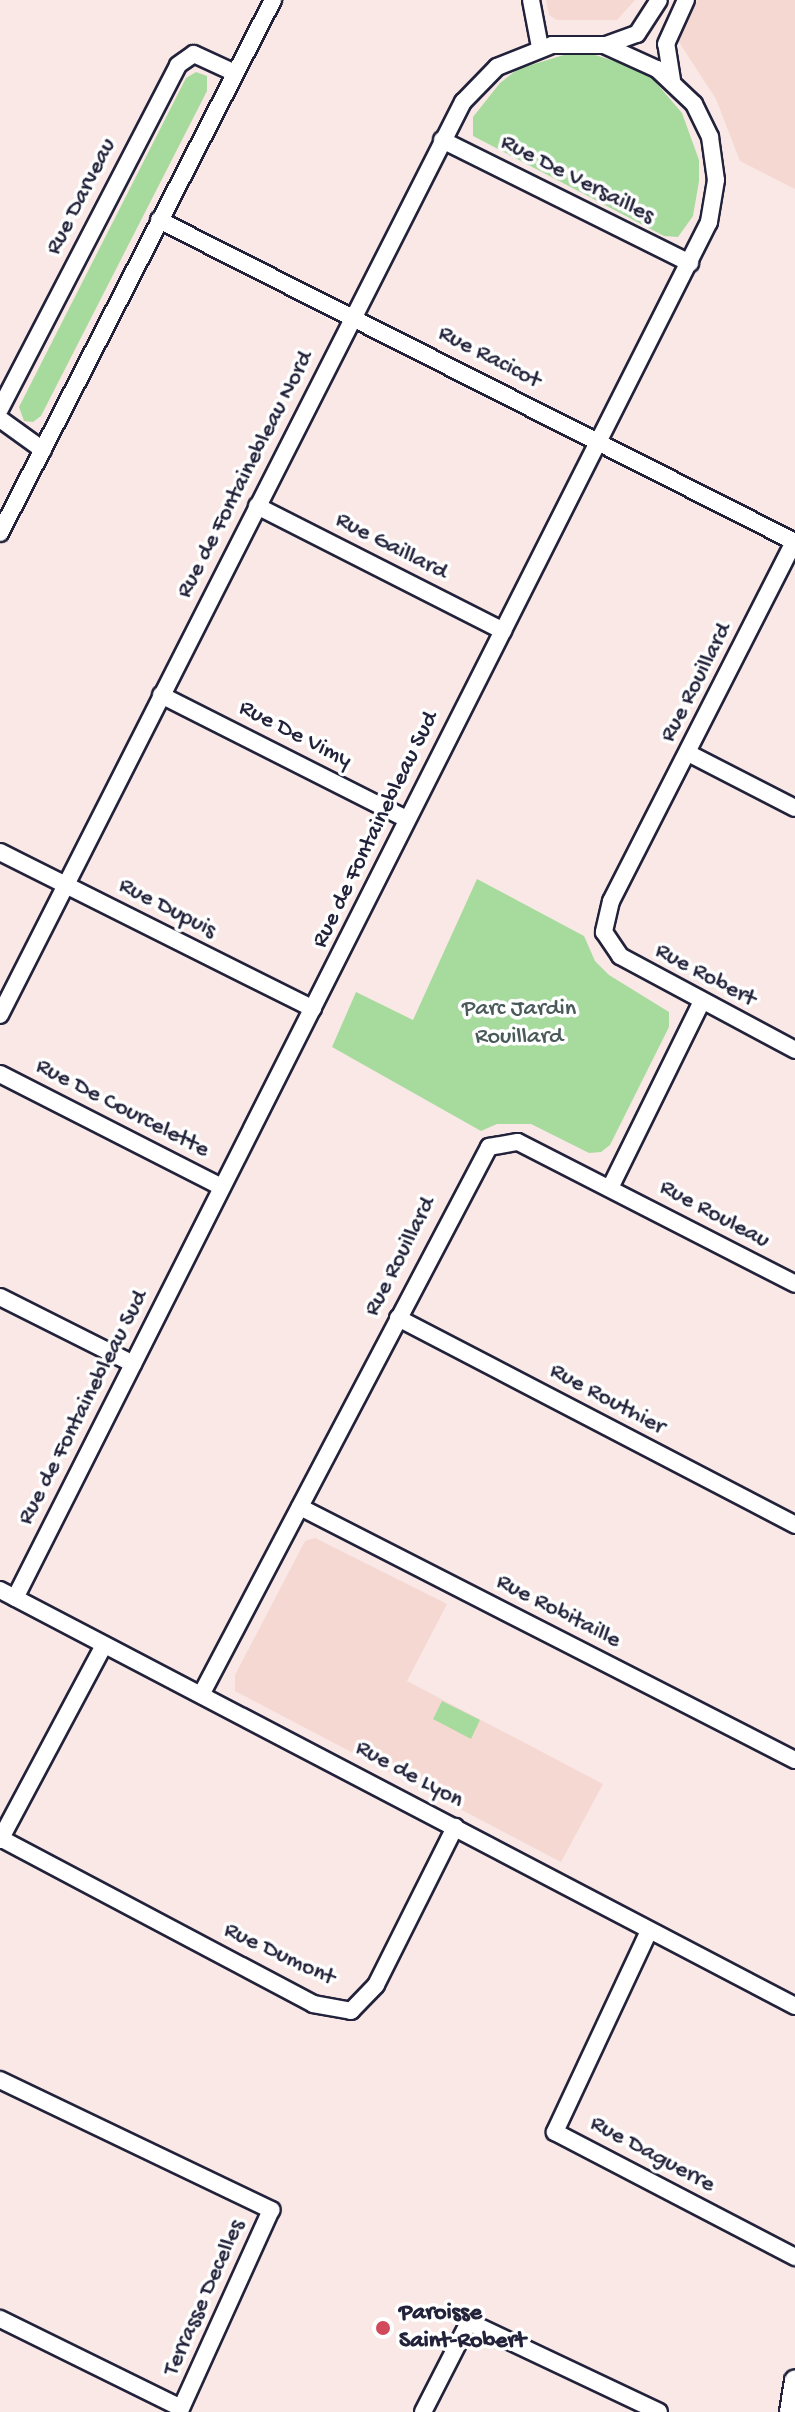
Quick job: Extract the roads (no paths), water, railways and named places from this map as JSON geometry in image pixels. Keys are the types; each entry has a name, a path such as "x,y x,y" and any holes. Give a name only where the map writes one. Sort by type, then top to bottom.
{"street":[{"path":"0,533 273,0"},
{"path":"531,0 540,47"},
{"path":"604,45 637,34 659,0"},
{"path":"672,80 666,44 686,0"},
{"name":"Rue de Fontainebleau Nord","path":"0,1015 463,102 485,77 540,47 604,45"},
{"name":"Rue de Fontainebleau Sud","path":"8,1594 133,1364 690,263 713,207 715,167 700,113 672,80 649,63 604,45"},
{"name":"Rue Darveau","path":"0,409 178,65 194,54 235,73"},
{"name":"Rue De Versailles","path":"442,140 690,263"},
{"name":"Rue Racicot","path":"159,220 795,542"},
{"path":"0,419 43,450"},
{"name":"Rue Gaillard","path":"257,506 503,631"},
{"name":"Rue Rouillard","path":"604,932 611,901 795,542"},
{"name":"Rue De Vimy","path":"161,695 407,819"},
{"path":"688,753 795,808"},
{"name":"Rue Dupuis","path":"0,852 313,1009"},
{"name":"Rue Robert","path":"604,932 620,956 701,1003 795,1050"},
{"path":"610,1188 701,1003"},
{"name":"Rue De Courcelette","path":"0,1074 222,1187"},
{"name":"Rue Rouillard","path":"202,1693 489,1147 518,1142 610,1188"},
{"name":"Rue Rouleau","path":"610,1188 795,1284"},
{"path":"0,1297 133,1364"},
{"name":"Rue Routhier","path":"398,1318 795,1525"},
{"name":"Rue Robitaille","path":"300,1507 795,1758"},
{"name":"Rue de Lyon","path":"8,1594 795,2006"},
{"path":"0,1839 104,1645"},
{"name":"Rue Dumont","path":"0,1839 313,2004 351,2011 376,1985 455,1827"},
{"name":"Rue Daguerre","path":"649,1931 555,2132 795,2257"},
{"name":"Terrasse Decelles","path":"0,2080 271,2210 181,2408 0,2319"},
{"path":"423,2412 469,2322 659,2412"},
{"path":"790,2412 795,2380"}],"place":[{"name":"Paroisse Saint-Robert","path":"383,2328"}],"park label":[{"name":"Parc Jardin Rouillard","path":"519,1024"}]}
